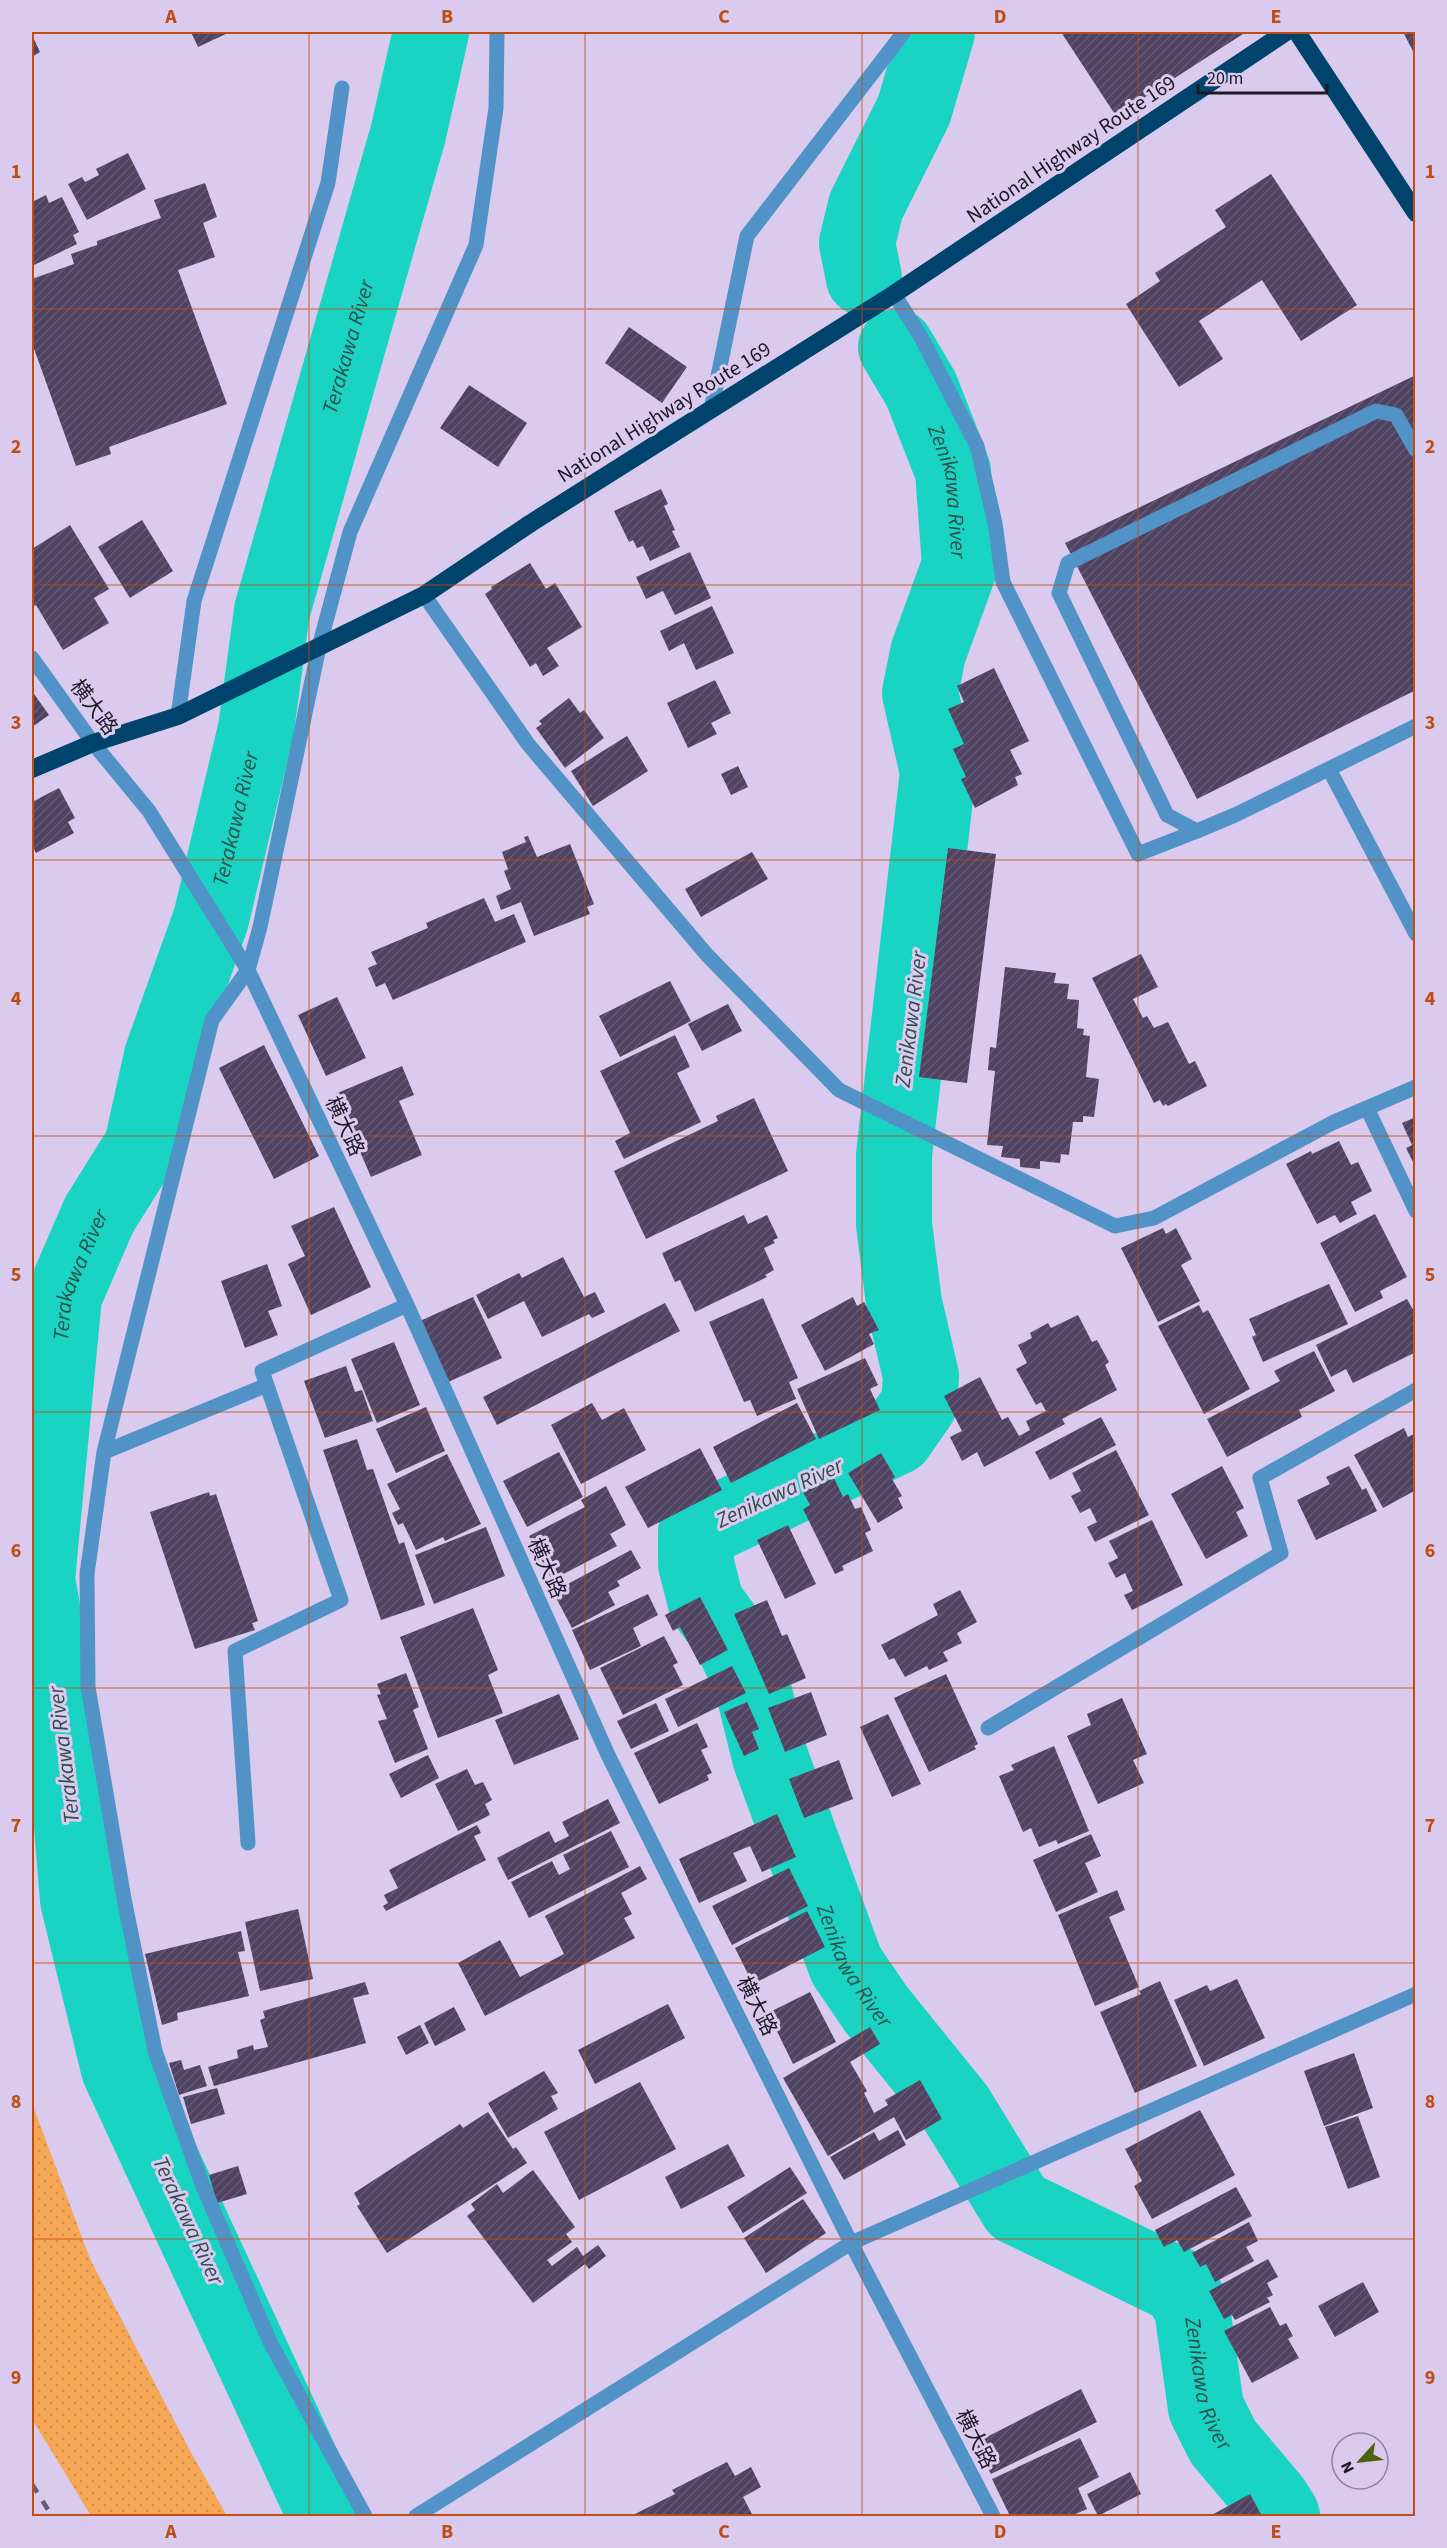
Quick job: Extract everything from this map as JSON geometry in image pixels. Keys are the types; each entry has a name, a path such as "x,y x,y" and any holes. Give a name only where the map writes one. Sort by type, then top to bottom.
{"highway":[{"name":"National Highway Route 169","path":"32,769 93,743 178,716 424,595 531,523 894,294 1287,32"},
{"path":"1297,32 1416,213"}],"street":[{"path":"365,2517 270,2342 202,2184 156,2051 124,1899 88,1688 87,1574 104,1452 212,1020 248,970 260,927 319,647 350,532 476,245 496,108 498,32"},
{"path":"711,410 747,236 904,32"},
{"path":"178,716 194,601 328,183 342,88"},
{"path":"894,294 922,339 978,446 995,523 1003,582 1138,854 1235,816 1416,726"},
{"path":"1197,831 1167,815 1059,592 1068,563 1376,411 1396,415 1416,450"},
{"path":"424,595 528,744 707,955 839,1090 1115,1226 1154,1218 1332,1123 1416,1087"},
{"name":"横大路","path":"32,658 93,743 149,811 248,970 407,1305 608,1755 851,2243 993,2517"},
{"path":"1329,769 1416,934"},
{"path":"1367,1108 1416,1211"},
{"path":"248,1843 235,1651 340,1600 262,1371 407,1305"},
{"path":"104,1452 267,1385"},
{"path":"988,1728 1281,1553 1260,1478 1416,1390"},
{"path":"416,2517 851,2243 1416,1994"}],"shaded area":[{"path":"32,2103 90,2259 189,2449 227,2516 91,2516 32,2419"}],"building":[{"path":"191,32 230,32 198,47"},
{"path":"1061,32 1246,32 1116,116"},
{"path":"1403,32 1416,32 1416,57"},
{"path":"32,35 40,52 32,57"},
{"path":"128,153 146,189 87,220 68,184 82,177 85,182 99,175 96,169"},
{"path":"1271,174 1357,305 1301,341 1262,280 1199,321 1223,359 1179,387 1126,304 1160,281 1155,273 1226,227 1215,210"},
{"path":"205,183 217,217 203,223 215,257 178,270 227,404 109,447 111,454 76,466 32,343 32,279 74,264 71,254 97,245 97,241 161,218 154,200"},
{"path":"46,195 49,203 62,197 79,232 73,235 77,244 32,266 32,202"},
{"path":"629,327 687,367 662,403 605,363"},
{"path":"1416,375 1416,690 1197,799 1065,543"},
{"path":"469,385 527,423 498,467 440,428"},
{"path":"661,489 668,504 664,506 675,530 672,531 680,547 650,561 643,546 637,548 633,540 629,542 614,511"},
{"path":"142,520 173,571 130,598 98,547"},
{"path":"70,525 109,589 94,598 109,623 63,650 36,605 32,607 32,549"},
{"path":"690,552 711,598 675,615 663,591 646,599 636,577"},
{"path":"530,563 546,589 555,583 582,627 547,648 559,666 543,676 536,663 530,667 485,594 492,589 491,587"},
{"path":"712,606 734,653 696,670 684,643 669,651 660,631"},
{"path":"994,668 1029,741 1010,750 1022,774 1015,777 1018,785 975,808 961,779 966,777 953,749 964,744 948,709 964,702 957,686"},
{"path":"715,680 731,713 711,723 717,734 688,748 667,703"},
{"path":"32,691 49,715 32,727"},
{"path":"569,698 580,713 584,710 604,738 565,768 536,728 542,724 539,721"},
{"path":"627,736 648,771 593,806 571,771"},
{"path":"738,766 748,787 731,795 721,774"},
{"path":"59,788 75,818 68,822 74,833 36,853 32,845 32,802"},
{"path":"528,836 537,857 570,844 594,904 587,907 590,914 534,936 521,902 501,910 496,896 511,889 504,871 508,869 502,852 526,842 524,837"},
{"path":"948,848 996,854 967,1083 919,1077"},
{"path":"752,852 768,879 701,917 685,889"},
{"path":"484,898 495,922 514,914 526,942 393,1000 385,983 376,987 368,968 377,964 371,952 428,928 426,923"},
{"path":"1141,954 1158,987 1133,999 1143,1018 1147,1016 1154,1028 1168,1022 1189,1064 1195,1061 1207,1086 1168,1106 1166,1104 1163,1106 1160,1100 1154,1103 1092,978"},
{"path":"1005,967 1056,973 1054,983 1069,984 1067,999 1079,1000 1077,1028 1084,1029 1083,1035 1090,1036 1086,1077 1099,1079 1094,1117 1083,1116 1083,1122 1073,1122 1069,1155 1061,1154 1060,1163 1040,1161 1040,1169 1020,1167 1020,1159 1001,1157 1003,1146 987,1145 995,1071 988,1070 990,1047 996,1048"},
{"path":"670,981 691,1021 620,1057 599,1016"},
{"path":"337,997 366,1058 326,1076 298,1015"},
{"path":"728,1004 742,1031 702,1051 688,1024"},
{"path":"675,1035 690,1067 677,1073 701,1122 624,1159 615,1141 630,1133 600,1071"},
{"path":"264,1045 319,1156 274,1179 219,1068"},
{"path":"402,1066 414,1095 399,1101 422,1155 371,1177 335,1094"},
{"path":"754,1098 788,1171 646,1239 614,1171 718,1121 716,1116"},
{"path":"1416,1117 1416,1168 1406,1148 1412,1145 1402,1123"},
{"path":"1339,1141 1351,1165 1358,1162 1372,1191 1351,1202 1357,1214 1340,1223 1335,1215 1317,1224 1286,1164 1311,1151 1312,1154"},
{"path":"334,1207 371,1287 311,1315 288,1264 305,1256 291,1226"},
{"path":"1375,1214 1407,1277 1380,1291 1383,1298 1355,1312 1320,1243"},
{"path":"744,1215 748,1224 767,1215 778,1238 773,1240 775,1243 764,1248 774,1270 765,1275 767,1277 695,1312 680,1280 675,1282 662,1253"},
{"path":"1163,1228 1166,1234 1176,1228 1192,1259 1181,1265 1200,1301 1158,1322 1121,1248"},
{"path":"563,1257 584,1297 595,1292 605,1312 592,1318 589,1314 542,1337 524,1301 488,1319 476,1295 519,1273 522,1278"},
{"path":"267,1264 282,1306 268,1311 278,1335 245,1348 221,1281"},
{"path":"1329,1284 1348,1324 1263,1362 1252,1337 1256,1335 1249,1319"},
{"path":"473,1297 502,1358 448,1382 420,1321"},
{"path":"853,1297 857,1306 864,1302 879,1330 869,1334 874,1344 825,1371 801,1325"},
{"path":"763,1298 798,1378 789,1382 796,1399 757,1416 750,1400 744,1402 709,1322"},
{"path":"1407,1299 1416,1315 1416,1352 1353,1383 1346,1369 1331,1377 1316,1345"},
{"path":"665,1303 680,1331 497,1425 483,1397"},
{"path":"1199,1305 1203,1313 1208,1310 1250,1389 1204,1414 1158,1326"},
{"path":"1078,1315 1092,1342 1097,1340 1109,1362 1105,1365 1117,1390 1062,1419 1065,1424 984,1467 977,1452 962,1461 950,1437 962,1431 944,1396 980,1377 1002,1420 1008,1417 1019,1436 1030,1430 1026,1421 1046,1411 1041,1402 1036,1405 1016,1369 1027,1363 1018,1345 1032,1338 1030,1333 1048,1323 1051,1328"},
{"path":"394,1342 420,1405 377,1423 351,1359"},
{"path":"1314,1351 1335,1391 1299,1410 1302,1417 1227,1457 1207,1419 1280,1381 1274,1371"},
{"path":"865,1358 878,1385 870,1389 880,1410 819,1439 797,1389"},
{"path":"346,1366 355,1392 362,1390 373,1421 325,1438 304,1381"},
{"path":"592,1403 602,1420 624,1408 646,1450 581,1484 551,1425"},
{"path":"797,1403 816,1439 731,1483 713,1447"},
{"path":"426,1407 445,1451 396,1473 376,1429"},
{"path":"1101,1417 1116,1445 1050,1480 1035,1452"},
{"path":"1404,1428 1408,1437 1416,1433 1416,1490 1383,1508 1354,1455"},
{"path":"357,1439 367,1470 373,1469 399,1544 404,1542 425,1605 381,1620 323,1450"},
{"path":"700,1448 722,1490 648,1528 625,1487"},
{"path":"1116,1450 1149,1515 1095,1542 1087,1527 1097,1522 1090,1508 1080,1513 1071,1496 1081,1491 1072,1473"},
{"path":"559,1452 583,1497 527,1527 503,1481"},
{"path":"881,1453 895,1477 892,1479 902,1496 898,1498 903,1508 878,1523 848,1473"},
{"path":"447,1454 481,1524 445,1541 443,1537 416,1550 403,1523 398,1525 392,1513 400,1509 387,1484"},
{"path":"1222,1466 1244,1508 1236,1512 1248,1536 1206,1559 1171,1494"},
{"path":"1349,1466 1362,1490 1366,1488 1377,1511 1316,1540 1297,1500 1330,1484 1326,1477"},
{"path":"834,1478 843,1497 848,1494 855,1509 861,1507 871,1530 865,1533 873,1551 842,1566 844,1570 835,1574 803,1509 810,1505 803,1492"},
{"path":"606,1486 626,1525 610,1534 617,1546 552,1580 529,1536 585,1507 581,1500"},
{"path":"209,1492 210,1496 216,1494 258,1621 252,1623 255,1630 195,1649 150,1512"},
{"path":"1152,1520 1183,1585 1132,1610 1124,1595 1133,1591 1125,1573 1116,1578 1108,1563 1118,1558 1109,1541"},
{"path":"788,1525 816,1584 785,1599 757,1540"},
{"path":"486,1527 505,1576 434,1604 415,1555"},
{"path":"631,1550 641,1568 617,1581 620,1586 608,1592 615,1605 572,1628 553,1592"},
{"path":"960,1590 977,1622 957,1633 962,1643 943,1652 948,1661 929,1670 927,1666 905,1677 894,1658 889,1660 881,1645 938,1615 933,1604"},
{"path":"648,1594 658,1615 633,1628 641,1646 590,1670 572,1630"},
{"path":"700,1597 728,1650 700,1665 680,1627 673,1631 665,1615"},
{"path":"767,1600 782,1636 787,1634 806,1678 769,1694 734,1614"},
{"path":"473,1608 498,1670 488,1675 503,1713 438,1738 400,1637"},
{"path":"664,1636 678,1663 673,1665 683,1685 623,1715 600,1668"},
{"path":"732,1666 746,1693 678,1727 665,1699"},
{"path":"406,1673 419,1707 413,1710 428,1749 395,1763 378,1721 387,1719 377,1695 381,1694 377,1684"},
{"path":"946,1674 978,1744 974,1746 976,1749 929,1772 894,1698"},
{"path":"811,1692 827,1735 785,1752 768,1708"},
{"path":"559,1694 579,1739 514,1765 495,1720"},
{"path":"1122,1698 1147,1754 1133,1760 1144,1783 1098,1804 1067,1736 1091,1725 1087,1714"},
{"path":"747,1702 759,1729 752,1732 759,1749 744,1756 724,1712"},
{"path":"656,1703 669,1731 631,1749 617,1721"},
{"path":"888,1714 921,1784 892,1797 860,1727"},
{"path":"697,1723 708,1747 701,1750 712,1773 707,1775 709,1780 659,1804 634,1753"},
{"path":"1054,1746 1089,1831 1058,1844 1056,1840 1039,1847 1031,1828 1023,1832 999,1776 1014,1770 1011,1765"},
{"path":"428,1755 439,1778 401,1798 389,1774"},
{"path":"839,1760 853,1799 804,1818 789,1779"},
{"path":"467,1769 475,1785 483,1782 492,1800 485,1804 490,1815 458,1831 435,1784"},
{"path":"608,1799 620,1823 508,1880 497,1858 549,1831 555,1843 569,1836 562,1822"},
{"path":"777,1814 796,1857 762,1872 750,1846 733,1853 747,1881 699,1903 679,1859"},
{"path":"477,1825 481,1833 474,1836 486,1860 386,1911 383,1906 388,1903 384,1895 398,1888 389,1870"},
{"path":"611,1831 629,1867 529,1918 511,1882 552,1861 559,1875 570,1869 563,1855"},
{"path":"1091,1834 1101,1856 1085,1863 1098,1892 1056,1912 1033,1860"},
{"path":"640,1866 647,1879 621,1893 632,1914 624,1918 635,1938 485,2016 458,1963 500,1940 520,1977 564,1954 545,1916"},
{"path":"789,1868 808,1906 732,1945 712,1906"},
{"path":"1117,1890 1125,1910 1109,1917 1139,1987 1095,2006 1058,1915"},
{"path":"298,1909 313,1979 260,1991 245,1922"},
{"path":"807,1911 825,1947 753,1984 735,1948"},
{"path":"241,1931 245,1951 238,1952 249,1996 177,2013 178,2020 162,2025 145,1954"},
{"path":"1237,1979 1265,2038 1204,2066 1174,2000 1207,1985 1210,1991"},
{"path":"1160,1981 1197,2066 1135,2093 1100,2012 1141,1994 1139,1991"},
{"path":"365,1982 369,1994 353,1998 366,2043 214,2086 208,2067 238,2058 237,2050 253,2045 254,2050 268,2047 260,2020 265,2018 263,2011"},
{"path":"810,1992 836,2042 793,2064 768,2013"},
{"path":"668,2004 685,2038 595,2084 578,2050"},
{"path":"454,2007 466,2030 435,2046 424,2023"},
{"path":"420,2025 429,2043 406,2055 397,2037"},
{"path":"870,2027 880,2044 850,2062 867,2091 864,2093 874,2113 888,2105 885,2100 920,2080 942,2119 906,2140 894,2117 828,2156 783,2078"},
{"path":"1354,2053 1373,2108 1324,2126 1304,2071"},
{"path":"181,2060 184,2070 200,2065 207,2086 179,2095 169,2063"},
{"path":"544,2071 558,2093 551,2096 558,2109 508,2138 488,2103"},
{"path":"640,2082 676,2149 579,2200 544,2132"},
{"path":"217,2088 225,2114 191,2124 183,2097"},
{"path":"1200,2110 1235,2175 1152,2219 1134,2186 1142,2181 1125,2149"},
{"path":"488,2112 513,2149 516,2147 527,2163 387,2253 357,2206 360,2204 354,2193 460,2124 463,2128"},
{"path":"1358,2116 1380,2177 1348,2189 1325,2127"},
{"path":"898,2130 906,2145 844,2180 830,2157 874,2132 879,2141"},
{"path":"728,2144 745,2176 681,2209 665,2177"},
{"path":"238,2166 247,2194 217,2203 209,2175"},
{"path":"790,2167 807,2193 743,2233 727,2207"},
{"path":"533,2170 575,2227 566,2234 572,2242 547,2260 552,2266 577,2247 583,2256 598,2245 606,2256 589,2269 585,2264 533,2303 467,2216 475,2210 471,2204 497,2184 503,2193"},
{"path":"1236,2187 1252,2216 1184,2252 1177,2240 1164,2247 1155,2230"},
{"path":"803,2199 826,2233 766,2273 744,2238"},
{"path":"1249,2222 1258,2241 1246,2247 1254,2261 1215,2282 1206,2264 1200,2267 1192,2253"},
{"path":"1268,2259 1278,2277 1267,2283 1273,2295 1267,2298 1270,2302 1235,2320 1232,2315 1224,2319 1209,2291"},
{"path":"1363,2282 1379,2312 1335,2337 1318,2306"},
{"path":"1270,2307 1280,2326 1286,2323 1293,2336 1288,2339 1299,2358 1252,2383 1224,2331"},
{"path":"1081,2389 1097,2422 991,2474 975,2443"},
{"path":"1080,2438 1099,2477 1078,2488 1087,2509 1071,2516 1010,2516 992,2479"},
{"path":"727,2462 735,2476 751,2467 761,2487 743,2497 753,2516 631,2516 675,2494 672,2490"},
{"path":"1130,2472 1141,2494 1098,2516 1087,2494"},
{"path":"1250,2494 1262,2516 1210,2516"}],"waterway":[{"name":"Terakawa River","path":"326,2516 119,2069 78,1900 65,1740 37,1579 64,1296 99,1215 142,1146 162,1056 211,919 256,729 272,611 408,134 431,32"},
{"name":"Zenikawa River","path":"864,278 857,243 866,206 914,110 937,32"},
{"name":"Zenikawa River","path":"896,347 921,389 953,471 960,565 928,653 920,693 938,772 894,1155 894,1224 904,1303 921,1376 919,1404 896,1437 696,1532 696,1564 706,1603 730,1636 752,1684 770,1757 846,1965 876,2009 956,2108 1017,2207 1179,2286 1192,2308 1206,2408 1223,2442 1272,2500 1282,2516"}],"railway":[{"path":"32,2484 52,2516"}]}
